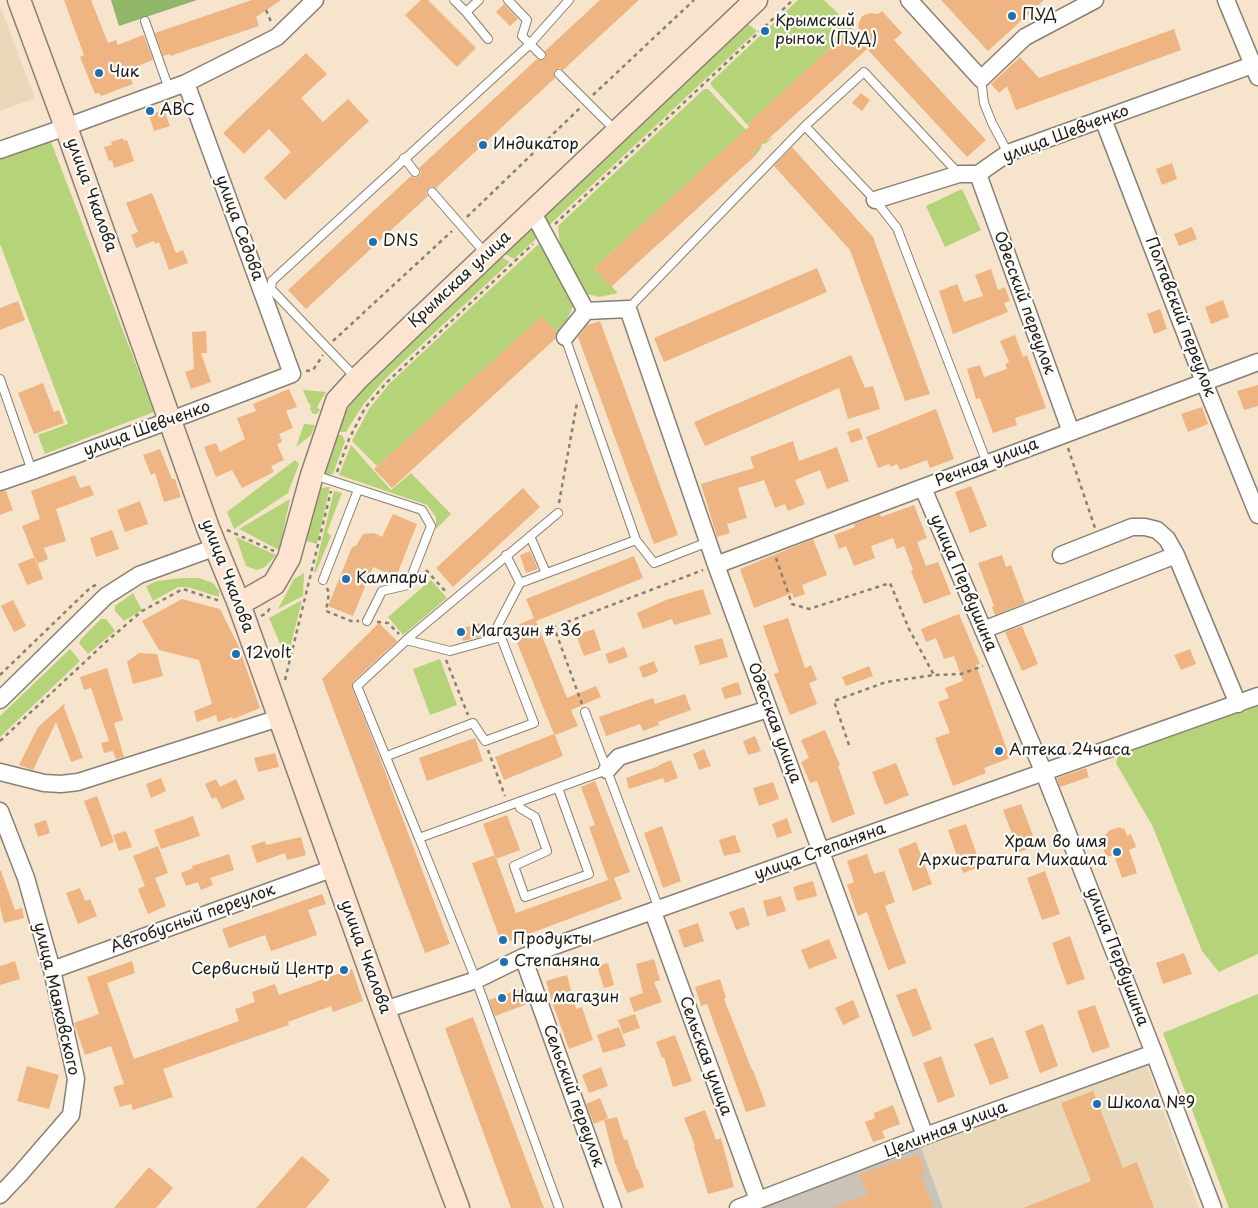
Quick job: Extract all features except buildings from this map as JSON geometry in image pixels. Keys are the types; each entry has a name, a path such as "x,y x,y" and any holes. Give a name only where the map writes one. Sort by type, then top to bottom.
{"main road":[{"name":"улица Чкалова","path":"19,0 172,420 212,537 231,603 279,718 384,1010 458,1208"},
{"name":"Крымская улица","path":"231,603 251,599 274,584 289,558 323,478 337,401 357,379 532,211 756,0"}],"street":[{"path":"0,150 186,82 277,37 315,0"},
{"path":"909,0 981,79 1025,37 1095,0"},
{"path":"1226,0 1256,68"},
{"name":"улица Шевченко","path":"978,174 1008,153 1256,68"},
{"name":"улица Седова","path":"186,82 292,374"},
{"name":"Полтавский переулок","path":"1103,119 1204,382 1258,515"},
{"path":"875,200 959,174 978,174"},
{"name":"Одесский переулок","path":"978,174 1067,433"},
{"path":"532,211 586,311"},
{"path":"565,337 586,311 628,309"},
{"name":"Одесская улица","path":"628,309 716,565 925,1136"},
{"name":"Речная улица","path":"716,565 1258,362"},
{"name":"улица Шевченко","path":"0,482 32,472 292,374"},
{"name":"улица Первушина","path":"922,488 1044,773 1213,1208"},
{"path":"1061,555 1132,527 1145,527 1156,530 1167,539 1176,555 1238,704"},
{"path":"0,700 106,596 139,575 212,537"},
{"path":"983,630 1176,555"},
{"name":"улица Степаняна","path":"384,1010 476,980 523,957 1258,696"},
{"path":"607,770 619,757 768,709"},
{"path":"0,772 44,783 78,782 279,718"},
{"name":"улица Маяковского","path":"0,811 26,878 52,970 76,1079 70,1115 0,1195"},
{"name":"Автобусный переулок","path":"52,970 334,868"},
{"name":"Сельская улица","path":"656,911 758,1200"},
{"name":"Сельский переулок","path":"523,957 612,1208"},
{"name":"Целинная улица","path":"738,1208 925,1136 1154,1053"}],"lane":[{"path":"454,0 488,39"},
{"path":"466,12 480,0"},
{"path":"508,0 526,20 522,36 541,56"},
{"path":"357,379 271,289 272,281 529,44 569,0"},
{"path":"146,21 169,89"},
{"path":"628,309 805,126 864,72 959,174"},
{"path":"559,74 616,131"},
{"path":"981,79 984,103 1008,153"},
{"path":"805,126 875,200 897,228 987,464"},
{"path":"404,158 416,172"},
{"path":"432,192 488,255"},
{"path":"565,337 636,540 654,563 708,542"},
{"path":"0,379 32,472"},
{"path":"323,478 422,510 431,526 408,585 382,591 366,621"},
{"path":"323,580 358,490"},
{"path":"558,513 406,640 357,686 387,756 476,980 559,1208"},
{"path":"530,536 546,573"},
{"path":"387,756 473,723 486,741 534,723 497,627 520,583 636,540"},
{"path":"506,555 520,583"},
{"path":"406,640 450,651 501,637"},
{"name":"Сельская улица","path":"585,712 656,911"},
{"path":"419,838 607,770"},
{"path":"519,803 520,808 535,817 547,851 514,866 525,897 589,874 558,788"}],"path":[{"path":"292,374 313,370 332,342 460,224 694,0"},
{"path":"287,670 311,569 323,478 349,439 365,408 386,382 793,0"},
{"path":"558,513 581,382"},
{"path":"1067,433 1099,540"},
{"path":"212,537 221,523 226,529 289,558"},
{"path":"771,544 792,604 809,609 890,583 909,630 934,675"},
{"path":"420,558 422,566 453,600"},
{"path":"585,712 554,627 716,565"},
{"path":"311,569 323,580 329,593 326,612 351,621 388,623 406,640"},
{"path":"0,741 107,641 142,611 183,589 231,603"},
{"path":"445,656 465,709 473,723"},
{"path":"850,745 834,701 886,682 934,675 961,674 997,662"},
{"path":"486,741 509,806"}],"shaded area":[{"path":"0,6 35,98 0,111"},
{"name":"Школа №9","path":"1145,1061 1199,1208 943,1208 921,1147"},
{"path":"921,1147 943,1208 755,1208 854,1172"}],"green space":[{"path":"111,0 197,0 119,26"},
{"path":"798,0 824,0 853,28 853,31 844,43 840,39 749,123 766,141 774,137 765,144 711,85 711,82"},
{"path":"748,24 757,31 545,229 539,219"},
{"path":"704,89 708,89 762,147 755,156 738,137 594,268 618,293 599,297 584,293 560,246 558,226"},
{"path":"50,139 154,412 45,454 38,435 68,424 0,244 0,158"},
{"path":"962,189 981,230 945,247 926,206"},
{"path":"536,223 542,233 514,259 503,253"},
{"path":"544,239 576,300 560,335 542,317 377,466 352,441 369,409 389,384"},
{"path":"500,256 510,262 386,378 363,405 346,432 338,430 342,418 354,399 376,373"},
{"path":"303,390 326,392 317,407 320,410 317,414 313,414 310,409 311,406"},
{"path":"304,424 315,425 311,435 296,447"},
{"path":"342,435 345,441 333,474 326,475 324,471 335,437"},
{"path":"351,445 391,490 411,473 451,514 436,529 436,517 427,505 339,475"},
{"path":"295,460 299,464 288,493 234,529 227,512"},
{"path":"330,487 317,544 306,541 319,488"},
{"path":"334,491 342,493 327,532 331,536 316,572 314,572"},
{"path":"290,499 279,550 239,529"},
{"path":"236,537 276,555 265,567 257,570 246,566"},
{"path":"304,573 303,596 278,609 294,579"},
{"path":"199,578 213,583 219,591 219,597 187,587 178,587 153,601 146,586 157,581"},
{"path":"431,580 447,598 403,635 388,617"},
{"path":"133,593 142,610 124,621 115,611 115,606"},
{"path":"302,600 287,660 269,618"},
{"path":"101,619 106,619 115,631 88,654 79,643"},
{"path":"70,649 80,661 0,737 0,716"},
{"path":"440,659 457,705 430,715 413,669"},
{"path":"1258,700 1258,954 1219,972 1202,951 1153,827 1116,763 1119,751"},
{"path":"1258,994 1258,1208 1229,1208 1163,1033"}],"place":[{"name":"ПУД","path":"1012,16"},
{"name":"Крымский рынок (ПУД)","path":"765,31"},
{"name":"Чик","path":"99,73"},
{"name":"ABC","path":"150,111"},
{"name":"Индикатор","path":"483,145"},
{"name":"DNS","path":"373,242"},
{"name":"Кампари","path":"346,579"},
{"name":"Магазин # 36","path":"461,632"},
{"name":"12volt","path":"236,654"},
{"name":"Аптека 24часа","path":"999,751"},
{"name":"Храм во имя Архистратига Михаила","path":"1117,852"},
{"name":"Продукты","path":"503,940"},
{"name":"Степаняна","path":"504,962"},
{"name":"Сервисный Центр","path":"344,970"},
{"name":"Наш магазин","path":"502,998"},
{"name":"Школа №9","path":"1097,1104"}]}
